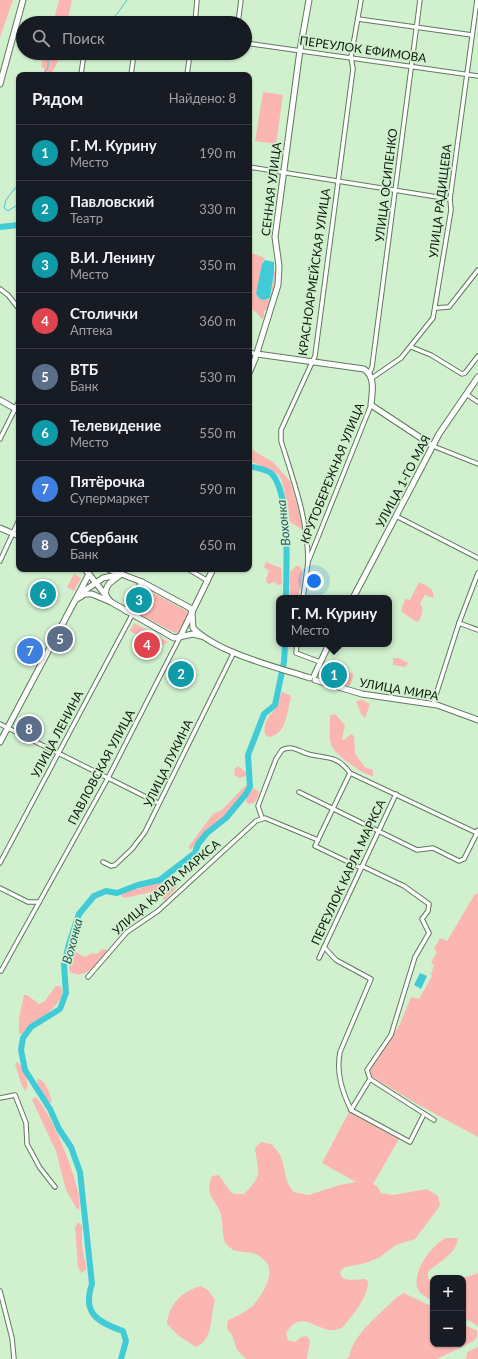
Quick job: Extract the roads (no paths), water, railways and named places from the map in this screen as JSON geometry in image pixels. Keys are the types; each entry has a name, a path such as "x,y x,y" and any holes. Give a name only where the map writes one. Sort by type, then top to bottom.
{"street":[{"path":"19,16 23,0"},
{"path":"195,16 197,0"},
{"path":"239,16 241,0"},
{"name":"СЕННАЯ УЛИЦА","path":"252,366 278,285 279,266 275,242 300,50 309,0"},
{"name":"КРАСНОАРМЕЙСКАЯ УЛИЦА","path":"308,562 308,538 305,521 281,436 281,430 315,356 353,69 352,57 361,0"},
{"name":"УЛИЦА ОСИПЕНКО","path":"371,375 420,0"},
{"name":"УЛИЦА РАДИЩЕВА","path":"371,375 401,358 434,318 451,210 450,199 476,0"},
{"path":"358,19 472,35"},
{"path":"0,84 16,26"},
{"name":"ПЕРЕУЛОК ЕФИМОВА","path":"252,44 478,76"},
{"path":"81,72 83,60"},
{"path":"131,72 133,60"},
{"path":"187,72 189,60"},
{"path":"252,168 450,199"},
{"path":"436,308 449,307 478,270"},
{"path":"1,289 8,295 16,306"},
{"path":"411,347 430,355 462,374 465,373 478,356"},
{"path":"252,353 357,367 371,375"},
{"name":"КРУТОБЕРЕЖНАЯ УЛИЦА","path":"303,595 308,562 316,540 330,511 344,469 371,405 371,375"},
{"name":"УЛИЦА 1-ГО МАЯ","path":"355,595 433,446 478,377"},
{"path":"466,394 478,402"},
{"path":"0,400 16,409"},
{"path":"371,405 433,446 478,464"},
{"path":"0,439 16,412"},
{"path":"396,516 478,558"},
{"path":"0,561 16,526"},
{"path":"0,528 16,535"},
{"path":"308,538 312,541 316,540"},
{"path":"120,572 190,608 192,612 193,628 204,637"},
{"path":"193,572 208,581"},
{"name":"ПАВЛОВСКАЯ УЛИЦА","path":"1,971 108,778 212,572"},
{"path":"79,594 103,578 124,573"},
{"path":"106,596 105,592 111,581 124,573"},
{"path":"433,704 459,623 478,573"},
{"path":"0,742 89,574 111,602"},
{"path":"126,611 142,582"},
{"path":"75,601 81,596 90,593 111,602 174,638 193,634 204,637"},
{"name":"УЛИЦА ЛЕНИНА","path":"0,863 132,615"},
{"path":"459,623 478,630"},
{"name":"УЛИЦА МИРА","path":"204,637 234,652 270,665 362,694 433,704 478,720"},
{"path":"296,647 296,653 320,662"},
{"path":"313,678 328,647"},
{"name":"УЛИЦА ЛУКИНА","path":"103,862 111,866 114,865 132,849 147,827 234,652"},
{"path":"0,724 158,803"},
{"path":"299,792 417,850 433,848 461,861 478,832 350,773 344,764 325,755 312,755 293,747 282,750 276,759 258,806 262,818 318,840"},
{"path":"350,773 315,846 404,886 429,904 428,911 422,919 428,933 415,957 391,1035 367,1070 370,1079 434,1120"},
{"name":"ПЕРЕУЛОК КАРЛА МАРКСА","path":"319,958 396,794"},
{"name":"УЛИЦА КАРЛА МАРКСА","path":"88,977 127,932 153,915 252,824 262,818"},
{"path":"0,888 28,902 36,903 40,901"},
{"path":"324,947 336,960 371,979 340,1052 338,1062 340,1080 352,1110 410,1142 424,1114"},
{"path":"352,1110 370,1079"},
{"path":"0,1098 15,1095 26,1123 27,1144 40,1168 55,1187"},
{"path":"0,1291 2,1305 12,1338 14,1359"}],"water":[{"path":"265,260 274,262 274,272 270,298 264,300 260,299 256,294 262,264"},
{"path":"420,973 427,976 421,989 414,985"}],"waterway":[{"path":"115,16 127,0"},
{"path":"45,72 48,68 48,60"},
{"path":"16,188 6,200 4,208 8,211 16,206"},
{"name":"Вохонка","path":"0,227 16,225"},
{"name":"Вохонка","path":"252,467 270,472 272,474 278,484 282,499 285,515 287,552 286,595"},
{"name":"Вохонка","path":"121,1359 126,1341 123,1331 99,1320 94,1315 89,1302 89,1294 92,1284 80,1172 71,1147 59,1129 50,1109 25,1070 21,1050 23,1038 31,1027 60,1009 66,993 64,965 69,944 79,914 94,896 106,891 117,893 138,885 160,880 195,853 198,844 207,833 226,818 246,794 250,787 248,755 264,714 275,705 284,662 285,647"}],"place":[{"name":"Телевидение","path":"43,594"},
{"name":"В.И. Ленину","path":"139,600"},
{"name":"ВТБ","path":"60,639"},
{"name":"Столички","path":"147,645"},
{"name":"Пятёрочка","path":"30,651"},
{"name":"Павловский","path":"181,674"},
{"name":"Г. М. Курину","path":"334,675"},
{"name":"Сбербанк","path":"29,729"}]}
